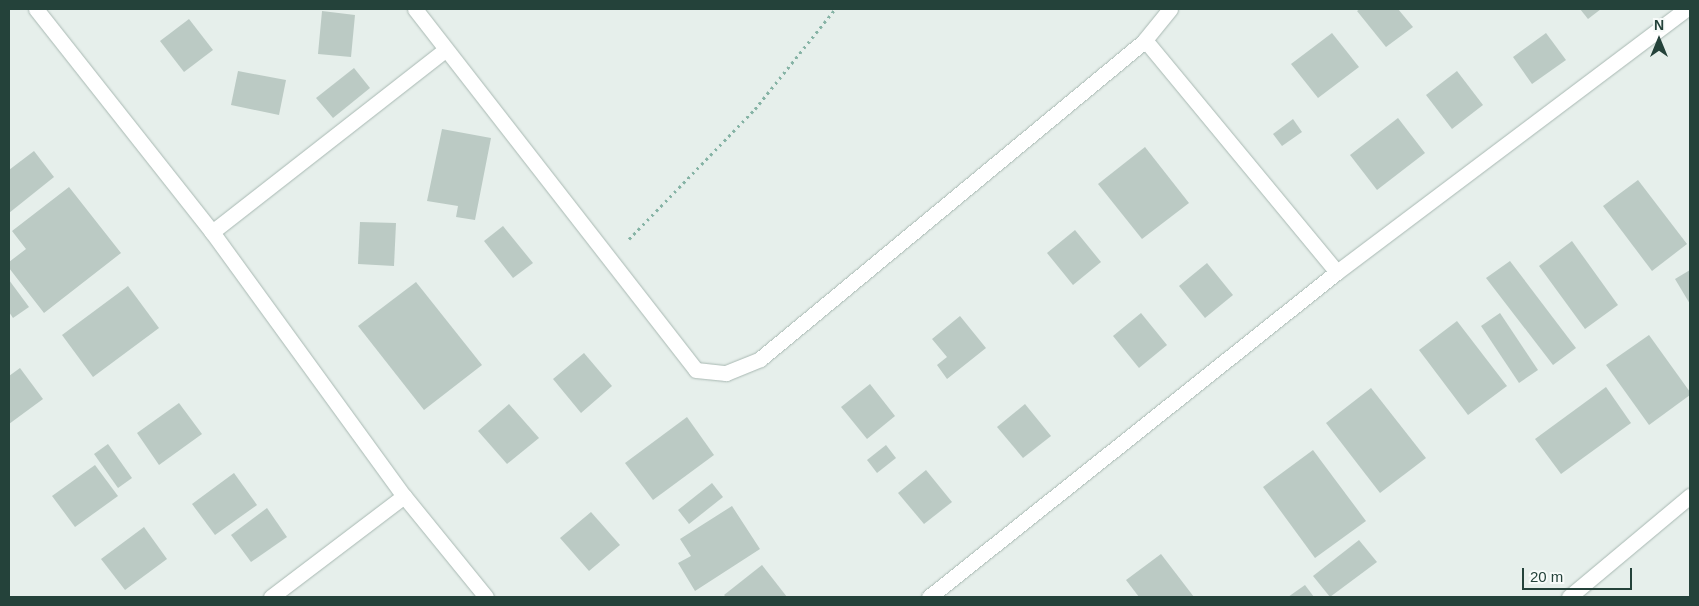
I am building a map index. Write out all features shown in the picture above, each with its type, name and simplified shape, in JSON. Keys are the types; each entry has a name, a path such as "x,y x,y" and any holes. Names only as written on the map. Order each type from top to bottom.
{"street":[{"path":"36,9 212,232 404,496 486,597"},
{"path":"415,9 445,50 696,370 726,373 760,359 1145,40 1170,9"},
{"path":"929,597 1337,272 1686,9"},
{"path":"1145,40 1337,272"},
{"path":"212,232 445,50"},
{"path":"271,597 404,496"},
{"path":"1569,597 1690,496"}],"path":[{"path":"607,256 635,234 755,109 835,9"}],"building":[{"path":"1360,9 1398,9 1413,27 1386,47 1357,11"},
{"path":"1580,9 1601,9 1588,19"},
{"path":"322,11 355,15 351,57 318,54"},
{"path":"189,19 213,50 184,72 160,41"},
{"path":"1332,33 1359,67 1318,98 1291,64"},
{"path":"1546,33 1566,60 1532,84 1513,57"},
{"path":"354,68 370,88 333,118 316,98"},
{"path":"238,71 286,80 279,115 231,105"},
{"path":"1457,71 1483,105 1452,129 1426,95"},
{"path":"1398,118 1425,153 1377,190 1350,155"},
{"path":"1293,119 1302,132 1282,146 1273,134"},
{"path":"442,129 491,138 475,220 456,217 458,206 427,201"},
{"path":"1145,147 1189,203 1142,239 1098,184"},
{"path":"34,151 54,177 9,213 9,170"},
{"path":"1638,180 1687,244 1652,271 1603,206"},
{"path":"69,187 121,253 44,313 9,268 9,262 26,249 12,231"},
{"path":"360,222 396,223 394,266 358,264"},
{"path":"503,226 533,263 513,278 484,241"},
{"path":"1075,230 1101,262 1073,285 1047,253"},
{"path":"1572,241 1618,305 1585,329 1539,266"},
{"path":"1510,261 1576,348 1553,365 1486,278"},
{"path":"1207,263 1233,295 1205,318 1179,286"},
{"path":"1690,270 1690,304 1675,279"},
{"path":"9,280 29,307 13,318 9,312"},
{"path":"416,282 482,365 424,410 358,326"},
{"path":"128,286 159,328 93,377 62,335"},
{"path":"1141,313 1167,345 1139,368 1113,336"},
{"path":"1500,313 1538,370 1519,383 1481,326"},
{"path":"960,316 986,348 947,379 937,365 947,357 932,339"},
{"path":"1457,321 1507,386 1468,415 1419,350"},
{"path":"1649,335 1690,392 1690,395 1649,425 1606,365"},
{"path":"584,353 612,386 581,413 553,379"},
{"path":"20,368 43,399 9,424 9,376"},
{"path":"870,384 895,416 867,439 841,407"},
{"path":"1606,387 1631,423 1561,474 1535,439"},
{"path":"1371,388 1426,458 1380,493 1326,423"},
{"path":"179,403 202,434 159,465 137,433"},
{"path":"509,404 539,438 507,464 478,431"},
{"path":"1025,404 1051,436 1023,458 997,427"},
{"path":"687,417 714,455 653,500 625,463"},
{"path":"108,444 132,478 118,488 94,454"},
{"path":"886,445 896,458 877,473 867,460"},
{"path":"1313,450 1366,521 1315,558 1263,487"},
{"path":"95,465 118,496 75,527 52,496"},
{"path":"926,470 952,502 924,524 898,493"},
{"path":"234,473 257,505 215,535 192,504"},
{"path":"712,483 723,497 689,524 678,510"},
{"path":"732,506 760,549 695,591 678,563 691,556 680,539"},
{"path":"267,508 287,537 251,562 231,535"},
{"path":"591,512 620,545 589,571 560,538"},
{"path":"144,527 167,559 125,590 101,559"},
{"path":"1359,540 1377,562 1330,597 1313,576"},
{"path":"1161,554 1194,597 1139,597 1126,580"},
{"path":"762,565 787,597 726,597 724,595"},
{"path":"1305,585 1314,597 1288,597"}]}
